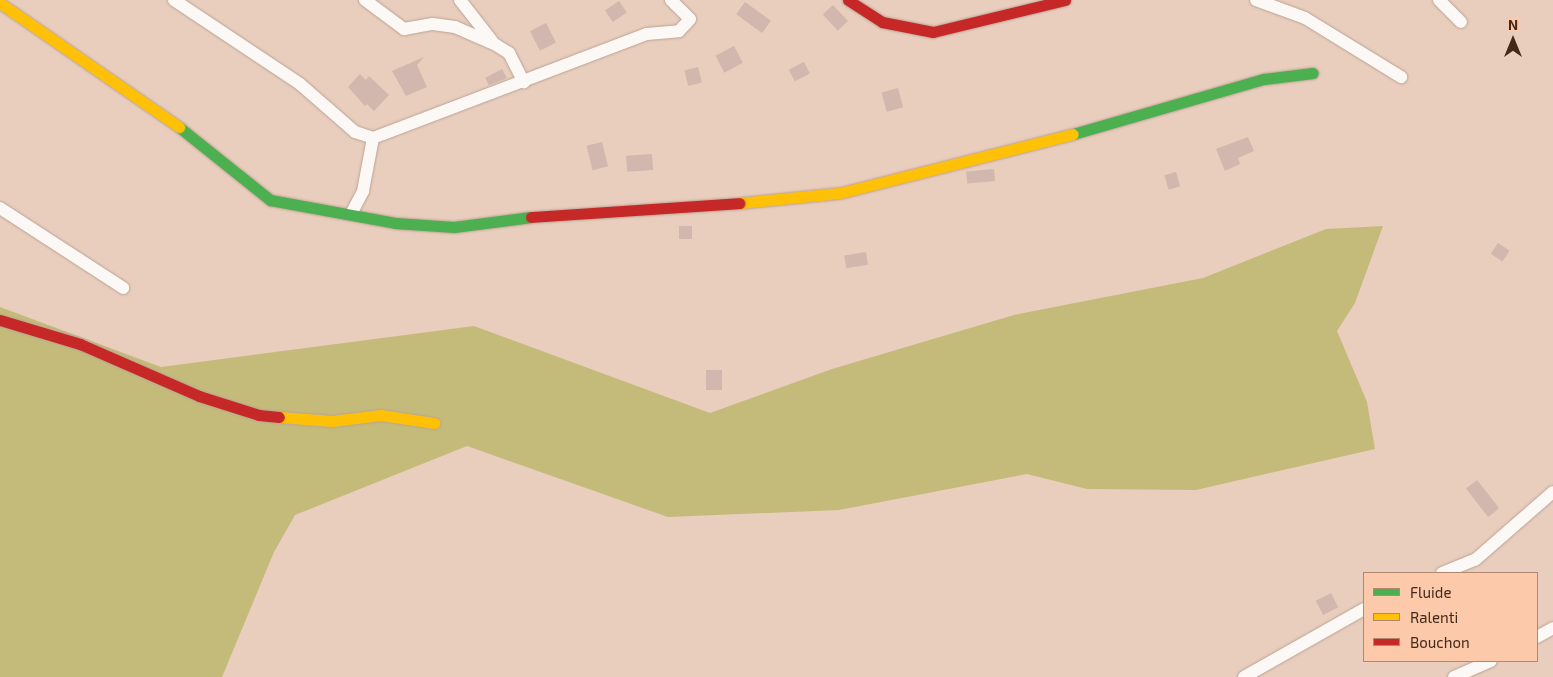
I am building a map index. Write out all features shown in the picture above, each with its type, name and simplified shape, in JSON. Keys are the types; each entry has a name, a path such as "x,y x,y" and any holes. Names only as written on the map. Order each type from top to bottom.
{"street":[{"path":"174,0 300,84 355,132 373,138 646,34 679,30 690,19 672,0"},
{"path":"364,0 404,29 433,24 454,27 496,45 509,53 524,82"},
{"path":"460,0 496,45"},
{"path":"848,0 882,22 933,32 1065,0"},
{"path":"1256,0 1305,18 1401,77"},
{"path":"1440,0 1461,22"},
{"path":"0,3 162,113 270,200 395,223 454,227 566,212 709,206 840,193 1119,122 1264,78 1313,72"},
{"path":"351,214 364,191 373,138"},
{"path":"0,208 123,288"},
{"path":"0,320 80,344 199,396 259,415 332,421 381,415 434,423"},
{"path":"1445,572 1475,560 1553,492"},
{"path":"1244,677 1363,610"},
{"path":"1538,636 1553,628"},
{"path":"1454,677 1490,662"}],"shaded area":[{"path":"1383,226 1355,303 1337,331 1367,402 1375,449 1196,490 1087,489 1027,474 839,510 668,517 467,446 295,515 274,552 222,677 0,677 0,307 161,367 474,326 710,413 832,369 1014,315 1203,278 1326,229"}],"building":[{"path":"619,1 627,13 613,22 605,11"},
{"path":"745,2 771,21 762,33 736,14"},
{"path":"833,5 848,21 838,31 823,15"},
{"path":"546,23 556,43 540,51 530,31"},
{"path":"734,46 743,63 724,73 715,56"},
{"path":"424,57 417,65 427,87 406,96 392,71"},
{"path":"804,62 810,74 795,81 789,70"},
{"path":"698,67 702,83 688,86 684,70"},
{"path":"502,69 507,78 489,85 485,78"},
{"path":"360,74 366,80 369,76 389,95 374,111 367,104 365,106 348,87"},
{"path":"898,88 903,107 887,112 882,92"},
{"path":"1248,137 1254,151 1238,158 1240,164 1225,171 1216,149"},
{"path":"602,142 608,166 593,170 586,146"},
{"path":"652,154 653,170 627,172 626,156"},
{"path":"994,169 995,181 967,183 966,171"},
{"path":"1176,172 1180,186 1169,190 1164,175"},
{"path":"679,226 692,226 692,239 679,239"},
{"path":"1498,243 1510,251 1502,262 1491,254"},
{"path":"866,252 868,265 846,268 844,255"},
{"path":"706,370 722,370 722,390 706,390"},
{"path":"1477,480 1499,508 1488,517 1466,489"},
{"path":"1331,593 1338,607 1323,615 1316,601"}],"traffic: fast":[{"path":"1073,134 1264,79 1313,73"},
{"path":"179,127 270,200 395,223 454,227 531,217"}],"traffic: slow":[{"path":"0,3 179,127"},
{"path":"740,203 840,193 1073,134"},
{"path":"279,417 332,421 381,415 434,423"}],"traffic: jam":[{"path":"848,0 882,22 933,32 1065,0"},
{"path":"531,217 740,203"},
{"path":"0,320 80,344 199,396 259,415 279,417"}]}
